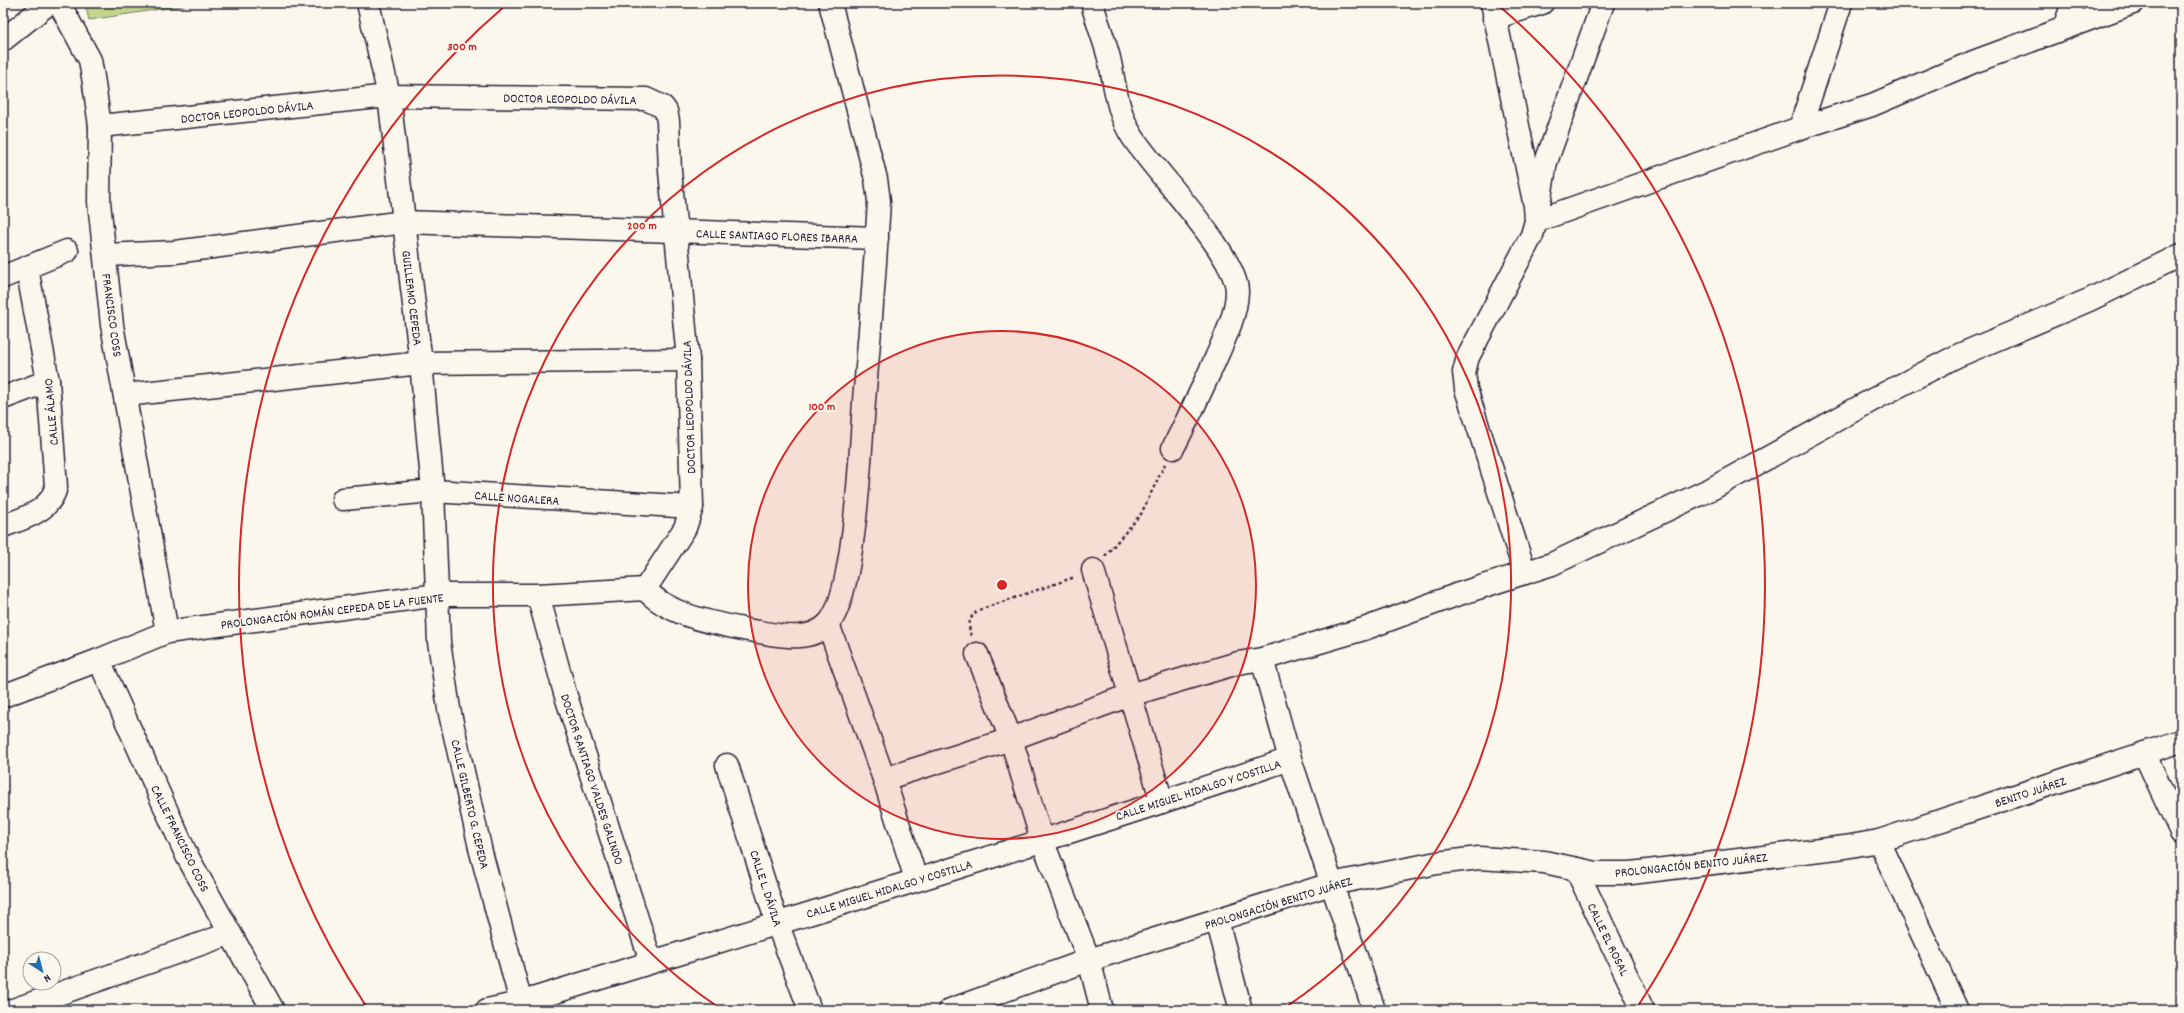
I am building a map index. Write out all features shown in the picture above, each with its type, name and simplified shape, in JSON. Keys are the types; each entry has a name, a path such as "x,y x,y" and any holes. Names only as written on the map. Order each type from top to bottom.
{"street":[{"path":"3,40 49,3"},
{"name":"FRANCISCO COSS","path":"59,3 90,60 100,126 99,202 112,325 167,632"},
{"name":"GUILLERMO CEPEDA","path":"368,3 389,96 421,363 433,491 438,595"},
{"path":"645,589 654,599 667,606 732,627 777,635 801,636 818,632 828,624 834,615 842,595 856,508 879,201 876,178 830,3"},
{"path":"1092,3 1108,55 1120,112 1126,127 1218,246 1233,278 1237,291 1229,329 1197,401 1173,448"},
{"path":"1536,221 1535,206 1493,10 1542,3"},
{"path":"1525,573 1466,389 1464,372 1468,357 1532,235 1536,221 1546,162 1603,3"},
{"path":"1800,128 1841,3"},
{"path":"2064,28 2073,3"},
{"path":"1536,221 1800,128 1872,105 1973,62 2133,3"},
{"name":"DOCTOR LEOPOLDO DÁVILA","path":"100,126 389,96 646,99 658,104 666,111 668,121 670,171 688,360 692,507 685,528 645,589"},
{"name":"CALLE SANTIAGO FLORES IBARRA","path":"105,255 175,252 404,222 877,238"},
{"path":"3,277 67,251"},
{"path":"884,780 1011,739 1130,695 1238,663 1262,659 1364,629 1456,595 1552,564 1596,545 1713,488 1874,398 1957,356 2090,300 2181,255"},
{"name":"CALLE ÁLAMO","path":"3,526 32,515 45,506 54,496 56,488 48,381 27,268"},
{"path":"125,395 421,363 688,360"},
{"path":"3,398 48,381"},
{"name":"CALLE NOGALERA","path":"343,499 433,491 692,507"},
{"path":"1093,570 1162,802"},
{"name":"PROLONGACIÓN ROMÁN CEPEDA DE LA FUENTE","path":"3,696 99,660 167,632 438,595 538,595 645,589"},
{"name":"CALLE GILBERTO G. CEPEDA","path":"438,595 439,642 449,709 481,852 522,1007"},
{"name":"DOCTOR SANTIAGO VALDES GALINDO","path":"538,595 565,694 651,962"},
{"path":"828,624 884,780 916,879"},
{"path":"977,654 1011,739 1042,840 1089,960 1102,1010"},
{"path":"1262,659 1290,759 1374,1010"},
{"name":"CALLE FRANCISCO COSS","path":"99,660 187,856 229,934 273,1010"},
{"name":"BENITO JUÁREZ","path":"1879,841 2181,741"},
{"path":"2144,753 2181,832"},
{"name":"CALLE MIGUEL HIDALGO Y COSTILLA","path":"487,1010 522,1007 651,962 1162,802 1290,759"},
{"name":"CALLE L. DÁVILA","path":"727,765 777,923 810,1010"},
{"path":"1879,841 1957,1010"},
{"name":"PROLONGACIÓN BENITO JUÁREZ","path":"953,1010 1089,960 1331,884 1437,863 1479,858 1544,862 1596,873 1631,873 1845,847 1879,841"},
{"name":"CALLE EL ROSAL","path":"1576,869 1643,1010"},
{"path":"1217,920 1241,1010"},
{"path":"13,1010 229,934"}],"path":[{"path":"977,654 968,625 972,615 979,610 1093,570 1141,514 1173,448"}],"green space":[{"path":"85,3 200,3 89,20"}]}
